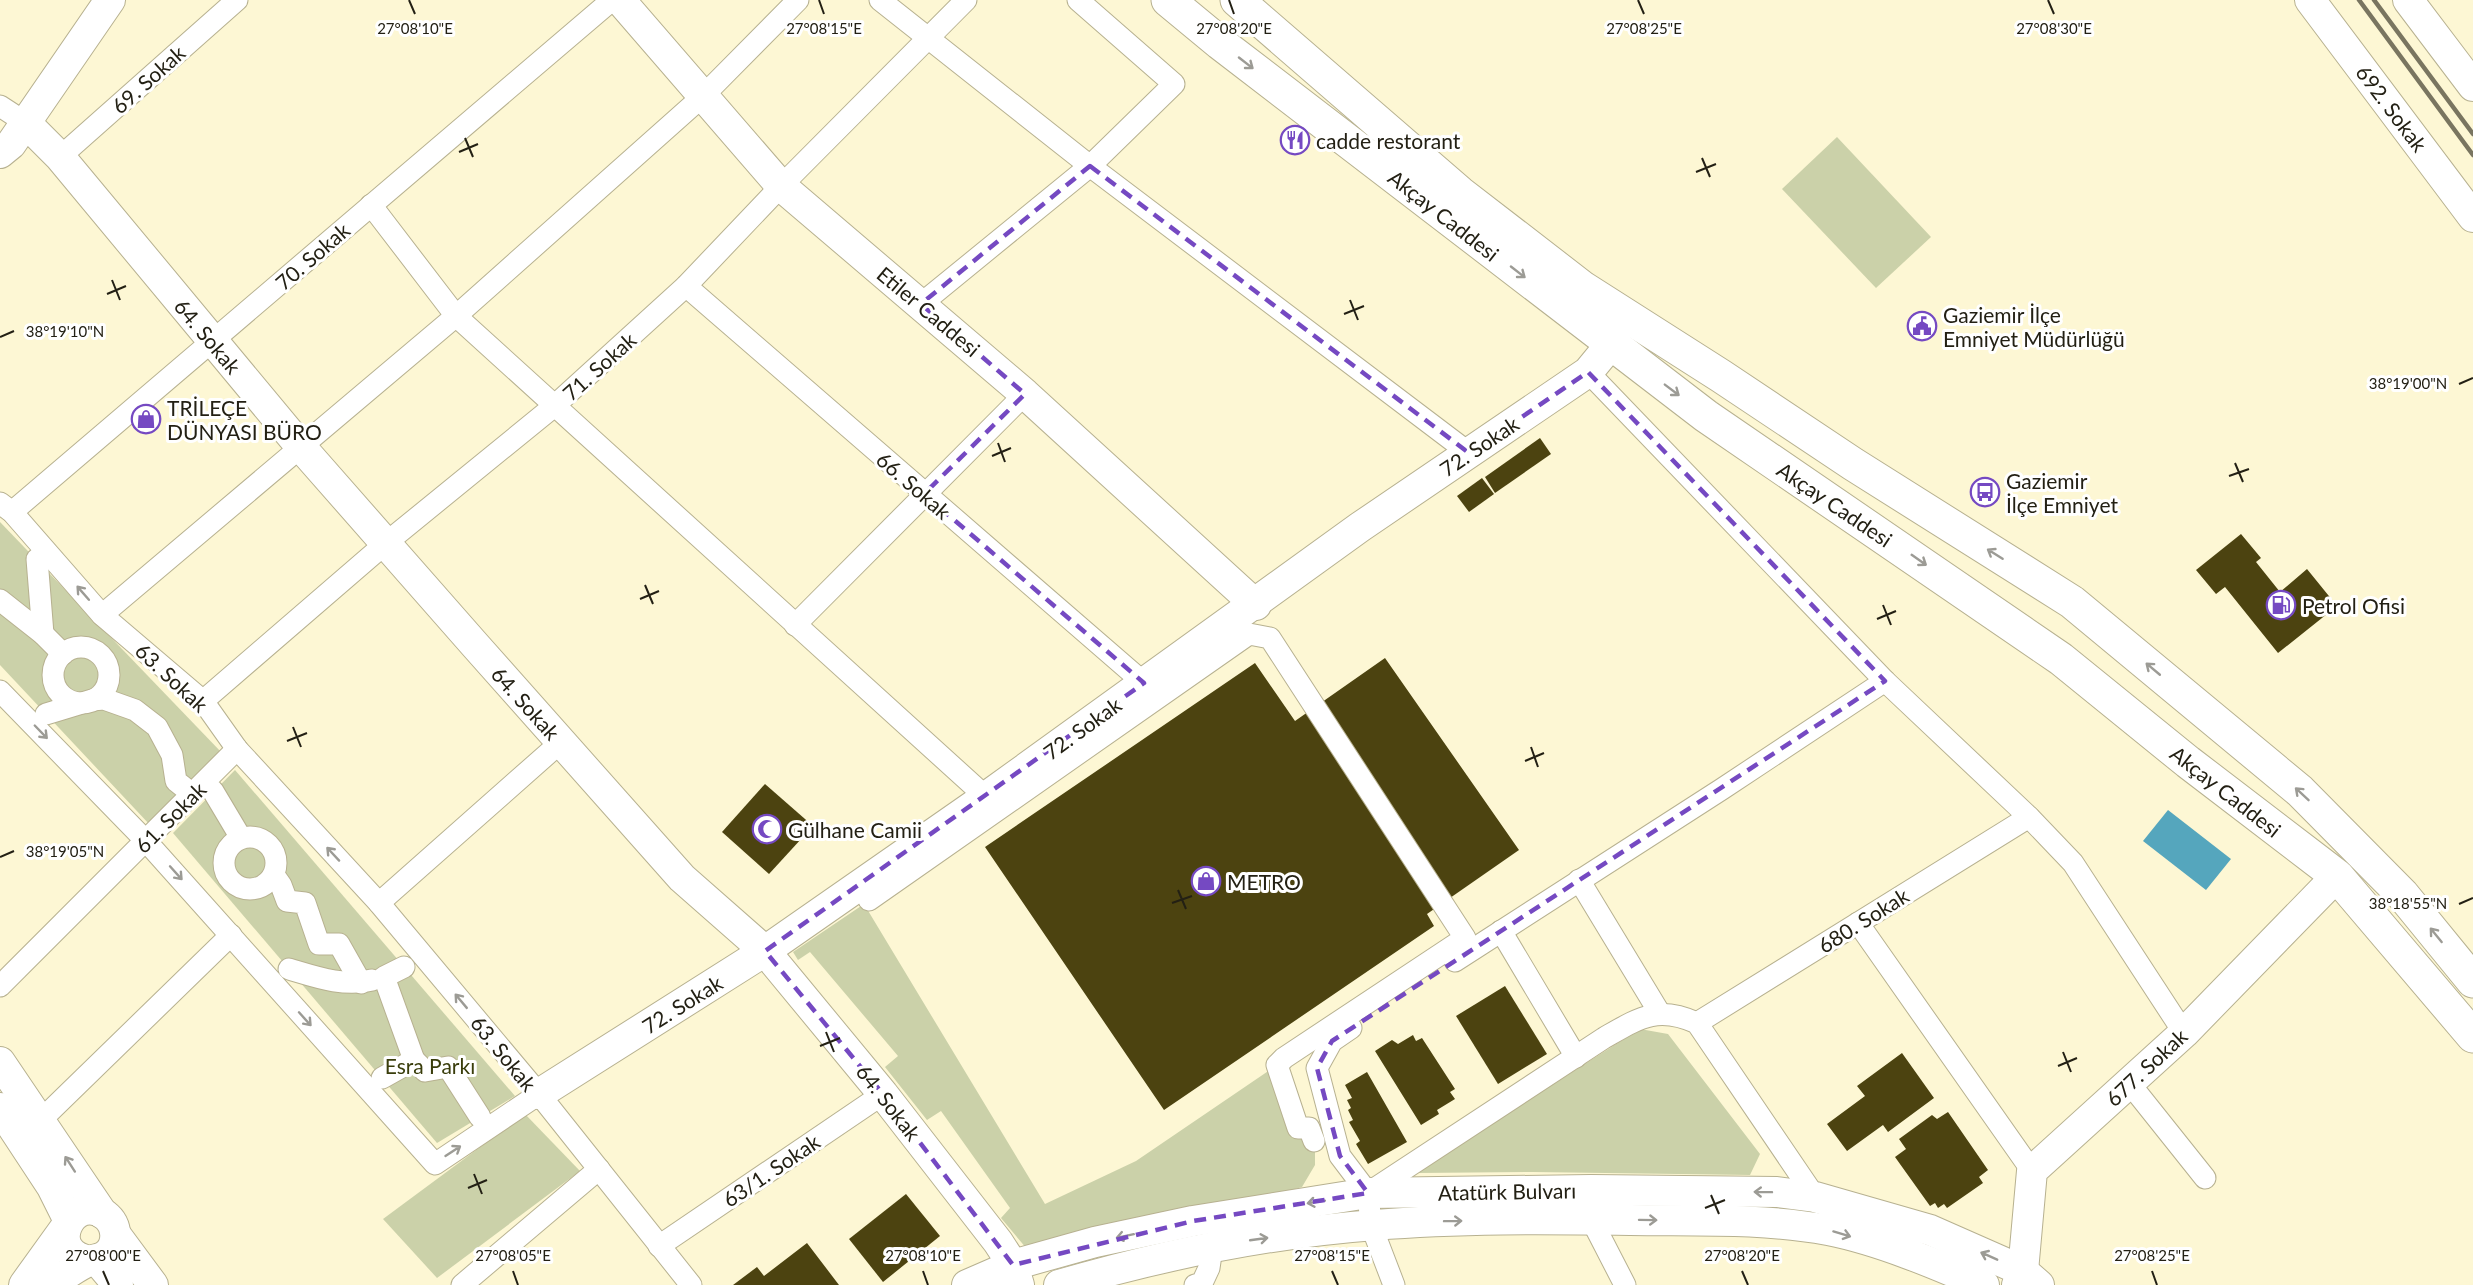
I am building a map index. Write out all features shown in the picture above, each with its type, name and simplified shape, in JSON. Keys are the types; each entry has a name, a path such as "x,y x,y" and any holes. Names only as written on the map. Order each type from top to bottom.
{"highway":[{"name":"Akçay Caddesi","path":"1168,0 1220,43 1611,344 1763,456 1824,495 2061,659 2188,762 2337,876 2463,1024 2473,1042"},
{"name":"Akçay Caddesi","path":"1237,0 1460,193 1583,288 1722,376 1853,465 2072,602 2300,791 2402,894 2473,981"}],"street":[{"path":"0,153 11,144 110,0"},
{"name":"69. Sokak","path":"60,157 237,0"},
{"name":"70. Sokak","path":"6,507 212,341 612,0"},
{"name":"Etiler Caddesi","path":"620,0 780,186 1025,394 1256,604"},
{"path":"102,615 456,316 703,96 798,0"},
{"path":"880,0 1090,166 1469,453"},
{"name":"71. Sokak","path":"203,701 386,543 554,407 686,286 780,186 966,0"},
{"path":"921,304 1090,166 1174,84 1078,0"},
{"name":"692. Sokak","path":"2310,0 2473,217"},
{"path":"2408,0 2473,86"},
{"path":"0,106 26,123"},
{"name":"64. Sokak","path":"26,123 60,157 301,447 682,878 765,951 883,1094 1016,1275"},
{"path":"371,205 456,316 986,798"},
{"name":"66. Sokak","path":"686,286 1144,683"},
{"name":"72. Sokak","path":"540,1094 765,951 986,798 1360,527 1588,372 1611,344"},
{"path":"1588,372 1885,681 2029,817 2073,863 2184,1033"},
{"path":"795,625 1025,394"},
{"name":"63. Sokak","path":"0,690 146,840 435,1164 540,1094 379,903 237,749 203,701 102,615 6,507"},
{"path":"37,559 43,634"},
{"path":"0,600 43,634 63,654"},
{"path":"869,900 1249,634 1270,638 1466,938 1284,1058 1277,1065 1298,1128 1310,1128 1314,1141"},
{"path":"46,714 92,700 100,696 109,680 106,662 101,654 84,646 74,647 63,654 54,666 53,676 60,693 75,702 92,700 104,699 135,710 157,727 172,755 176,781 186,789"},
{"path":"1394,1285 1371,1225 1368,1193 1340,1156 1317,1068 1332,1041 1885,681"},
{"path":"379,903 561,742"},
{"name":"61. Sokak","path":"0,986 237,749"},
{"path":"213,791 241,838"},
{"name":"680. Sokak","path":"1697,1023 2029,817"},
{"path":"241,838 259,838 273,849 276,866 274,875 261,887 252,889 236,885 229,879 224,856 233,842 241,838"},
{"path":"274,875 287,901 305,903 319,944 339,944 361,982"},
{"name":"677. Sokak","path":"2032,1171 2184,1033 2337,876"},
{"path":"1579,880 1659,1012"},
{"path":"1858,923 2032,1171 2026,1280"},
{"path":"1501,931 1576,1057"},
{"path":"41,1120 231,935"},
{"path":"289,969 330,981 361,982 384,977 404,967"},
{"path":"384,977 414,1060 424,1071 448,1068 480,1117"},
{"path":"1368,1193 1638,1018 1659,1012 1679,1015 1697,1023 1815,1197"},
{"path":"382,1078 414,1060"},
{"path":"0,1062 153,1285"},
{"path":"2130,1084 2205,1178"},
{"path":"540,1094 691,1285"},
{"name":"63/1. Sokak","path":"659,1246 883,1094"},
{"path":"0,1108 52,1187 67,1224 66,1244 69,1251 75,1256 94,1260 118,1285"},
{"path":"462,1285 599,1169"},
{"name":"Atatürk Bulvarı","path":"967,1285 1016,1275 1095,1242 1193,1221 1368,1193 1591,1190 1777,1192 1815,1197 1930,1230 2026,1280"},
{"path":"24,1285 67,1224 81,1211 89,1209 109,1224 111,1250 50,1285"},
{"path":"1590,1219 1625,1285"},
{"name":"Atatürk Bulvarı","path":"1059,1285 1121,1268 1212,1248 1371,1225 1420,1221 1590,1219 1775,1222 1831,1231 1921,1258 1984,1285"},
{"path":"1195,1285 1202,1282 1209,1268 1212,1248"}],"highlighted area":[{"path":"1090,166 1469,453 1588,372 1885,681 1332,1041 1317,1068 1340,1156 1368,1193 1193,1221 1013,1265 883,1094 765,951 1144,683 924,494 1025,394 921,304"}],"green space":[{"path":"1837,137 1931,237 1876,288 1782,189"},
{"path":"0,522 222,753 150,825 0,665"},
{"name":"Esra Parkı","path":"235,770 515,1096 437,1143 173,833"},
{"path":"864,904 1045,1204 1136,1161 1277,1065 1315,1147 1315,1165 1302,1187 1027,1249 1001,1218 1010,1208 941,1111 927,1120 885,1067 898,1056 810,952 798,960 793,952"},
{"path":"1640,1029 1668,1034 1760,1154 1750,1175 1417,1173 1493,1122"},
{"path":"525,1114 580,1171 437,1278 383,1219"}],"water":[{"path":"2168,810 2231,859 2206,890 2143,841"}],"building":[{"path":"1540,438 1551,454 1495,493 1485,477"},
{"path":"1482,478 1494,494 1469,512 1457,496"},
{"path":"2241,534 2261,558 2256,562 2280,592 2307,569 2337,606 2278,653 2225,587 2216,594 2196,570"},
{"name":"METRO","path":"1385,658 1519,850 1427,914 1434,926 1164,1110 985,847 1255,663 1295,721"},
{"name":"Gülhane Camii","path":"765,784 813,826 769,874 722,832"},
{"path":"1505,986 1547,1054 1498,1084 1456,1016"},
{"path":"1413,1035 1416,1041 1422,1038 1455,1089 1450,1092 1455,1099 1437,1110 1439,1114 1421,1125 1375,1051 1392,1040 1398,1044"},
{"path":"1902,1053 1934,1098 1888,1132 1883,1125 1847,1151 1827,1124 1865,1096 1857,1086"},
{"path":"1367,1072 1407,1142 1368,1164 1356,1144 1360,1141 1349,1122 1353,1120 1348,1110 1351,1108 1347,1100 1352,1098 1345,1085"},
{"path":"1948,1112 1988,1170 1979,1177 1983,1183 1947,1208 1944,1204 1938,1208 1935,1203 1930,1206 1895,1157 1906,1149 1899,1139 1932,1115 1937,1119"},
{"path":"906,1194 940,1236 883,1282 849,1239"},
{"path":"807,1243 839,1285 733,1285 757,1267 764,1276"}],"railway":[{"path":"2359,0 2473,155"},
{"path":"2374,0 2473,134"}],"place":[{"name":"cadde restorant","path":"1295,140"},
{"name":"Gaziemir İlçe Emniyet Müdürlüğü","path":"1922,326"},
{"name":"TRİLEÇE DÜNYASI BÜRO","path":"146,419"},
{"name":"Gaziemir İlçe Emniyet","path":"1985,492"},
{"name":"Petrol Ofisi","path":"2281,605"},
{"name":"Gülhane Camii","path":"767,829"},
{"name":"METRO","path":"1206,881"}]}
